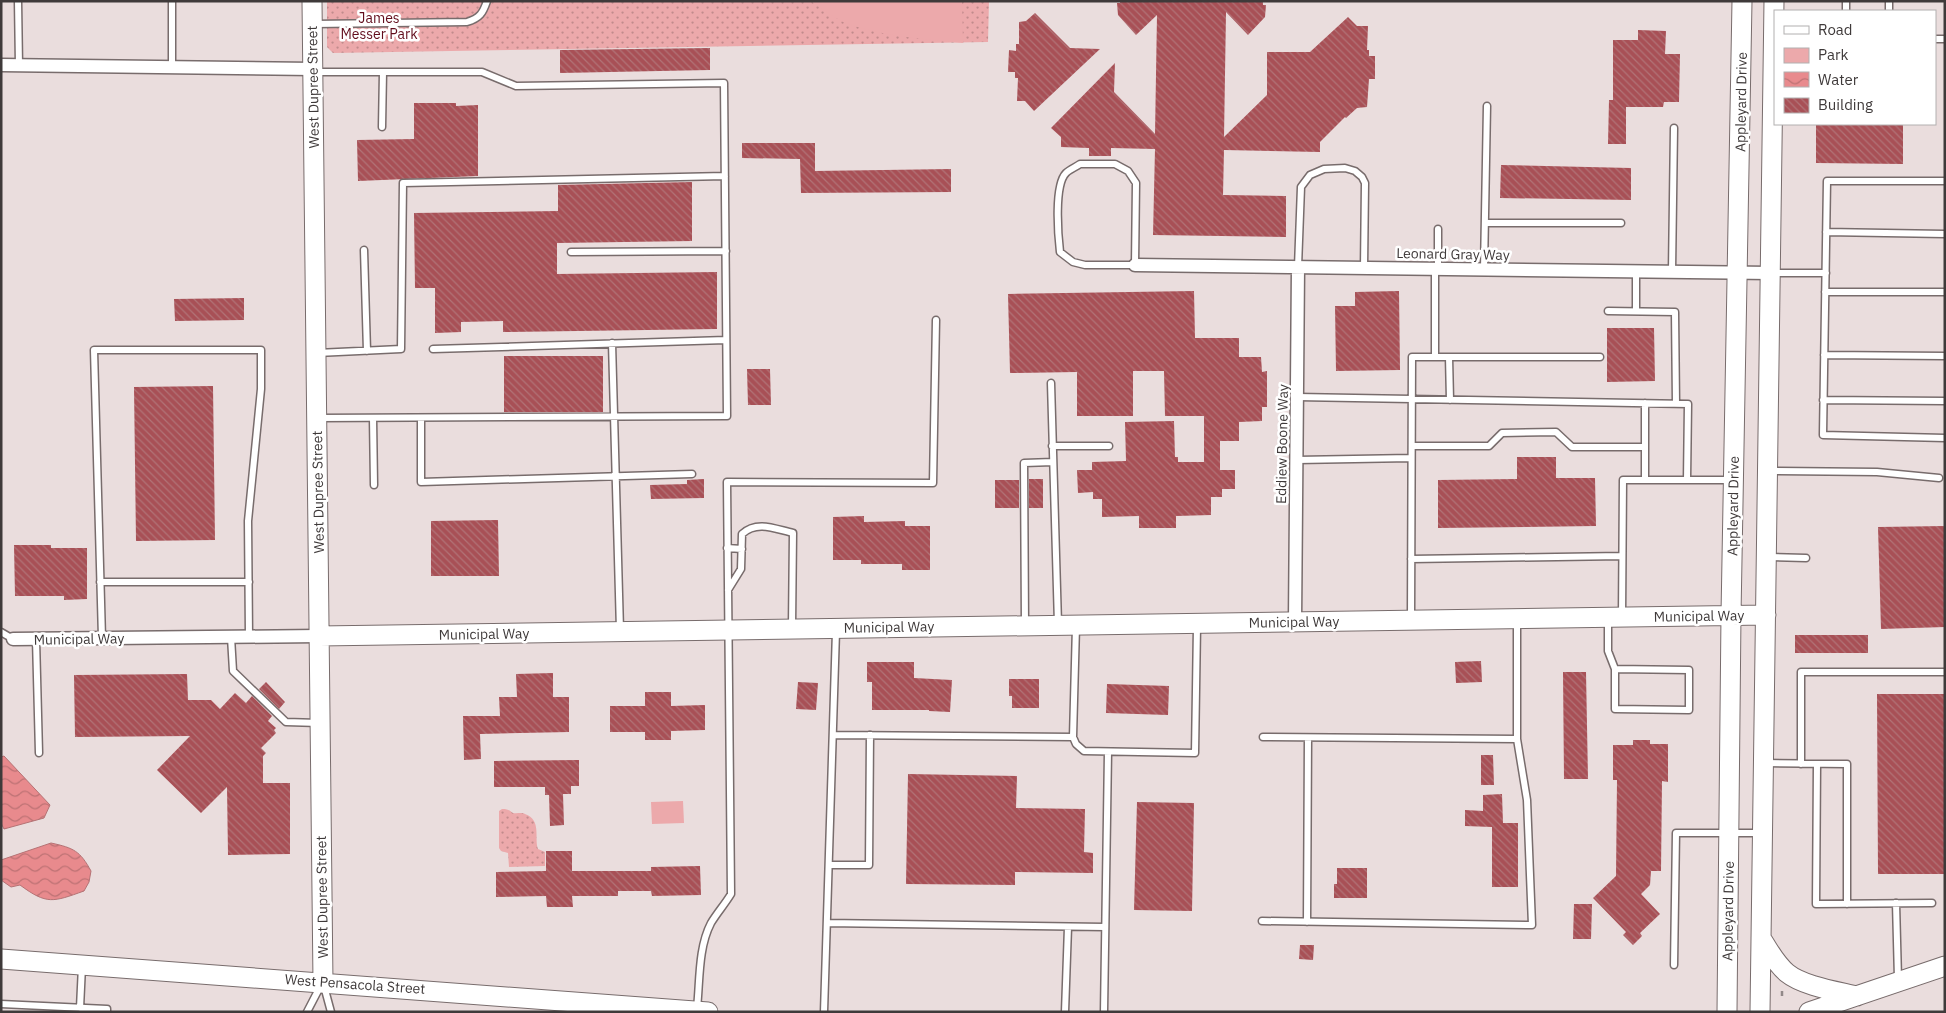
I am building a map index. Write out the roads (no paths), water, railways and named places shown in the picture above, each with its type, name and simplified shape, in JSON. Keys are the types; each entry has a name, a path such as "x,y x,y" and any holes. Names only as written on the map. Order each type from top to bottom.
{"street":[{"name":"West Dupree Street","path":"312,1 323,982"},
{"name":"Appleyard Drive","path":"1727,1012 1731,615 1742,1"},
{"path":"1760,1012 1774,1"},
{"path":"1,65 313,70"},
{"name":"Leonard Gray Way","path":"1136,265 1770,272"},
{"name":"Eddiew Boone Way","path":"1295,622 1298,267"},
{"name":"Municipal Way","path":"12,640 1766,615"},
{"path":"1761,938 1776,962 1788,974 1811,984 1857,996"},
{"name":"West Pensacola Street","path":"1,959 702,1011"},
{"path":"1809,1012 1945,966"}],"lane":[{"path":"18,1 19,66"},
{"path":"172,1 172,67"},
{"path":"312,24 467,22 483,14 487,1"},
{"path":"313,70 482,72 516,86 724,83 726,251 727,416 317,418"},
{"path":"382,127 383,72"},
{"path":"1484,269 1487,106"},
{"path":"1672,271 1674,128"},
{"path":"1080,164 1115,164 1128,171 1136,184 1136,265 1085,265 1073,262 1060,252 1058,238 1059,192 1066,173 1080,164"},
{"path":"1298,267 1301,187 1310,175 1324,169 1345,168 1355,171 1362,177 1365,183 1364,268"},
{"path":"316,353 401,349 403,183 725,176"},
{"path":"1945,181 1827,181 1823,434 1945,438"},
{"path":"1484,223 1621,223"},
{"path":"1435,357 1438,229"},
{"path":"1826,232 1945,234"},
{"path":"364,250 367,351"},
{"path":"571,252 726,251"},
{"path":"1636,271 1636,311"},
{"path":"1770,272 1826,273"},
{"path":"1825,292 1945,292"},
{"path":"1608,311 1675,312 1676,404"},
{"path":"702,1011 703,949 706,935 712,922 731,894 727,482 933,483 936,320"},
{"path":"433,349 726,340"},
{"path":"612,344 620,632"},
{"path":"102,638 94,350 261,350 261,389 248,521 249,637"},
{"path":"1824,355 1945,356"},
{"path":"1410,620 1412,357 1600,357"},
{"path":"1449,357 1450,400"},
{"path":"1051,383 1053,462 1067,625 1073,738 1076,744 1084,751 1195,752 1197,623"},
{"path":"1297,397 1688,404 1687,480"},
{"path":"1824,400 1945,401"},
{"path":"1645,403 1645,480"},
{"path":"373,418 374,485"},
{"path":"421,418 421,482 692,474"},
{"path":"1412,446 1489,446 1502,433 1556,432 1572,447 1645,447"},
{"path":"1052,446 1109,446"},
{"path":"1297,460 1411,458"},
{"path":"1024,626 1024,463 1053,462"},
{"path":"1768,471 1877,472 1939,478"},
{"path":"1614,669 1689,670 1689,710 1615,709 1614,669 1608,651 1615,617 1622,556 1623,480 1734,480"},
{"path":"727,591 741,569 742,534 752,526 765,526 793,533 792,629"},
{"path":"727,548 742,549"},
{"path":"1411,559 1622,556"},
{"path":"1767,557 1806,558"},
{"path":"100,582 249,582"},
{"path":"1262,921 1532,925 1527,800 1517,739 1517,619"},
{"path":"824,1012 836,628"},
{"path":"1,632 12,640"},
{"path":"231,637 233,671 286,722 320,723"},
{"path":"36,639 39,753"},
{"path":"1801,764 1801,672 1945,672"},
{"path":"833,735 1073,738"},
{"path":"829,865 869,865 870,736"},
{"path":"1263,737 1517,739"},
{"path":"1307,922 1308,738"},
{"path":"1104,1012 1108,752"},
{"path":"1764,763 1847,764 1847,904"},
{"path":"1817,764 1816,904 1932,904"},
{"path":"1674,965 1676,833 1763,833"},
{"path":"1896,903 1899,983"},
{"path":"827,923 1106,927"},
{"path":"1065,1012 1068,927"},
{"path":"80,1008 82,965"},
{"path":"307,1012 323,982"},
{"path":"323,982 331,1012"},
{"path":"1,1004 107,1009 107,1012"}],"water":[{"path":"4,756 50,805 44,818 4,829 1,823 1,757"},
{"path":"51,843 76,851 87,864 91,871 89,882 84,891 65,898 50,900 37,896 20,885 11,887 1,880 1,860"}],"park label":[{"name":"James Messer Park","path":"379,26"}]}
